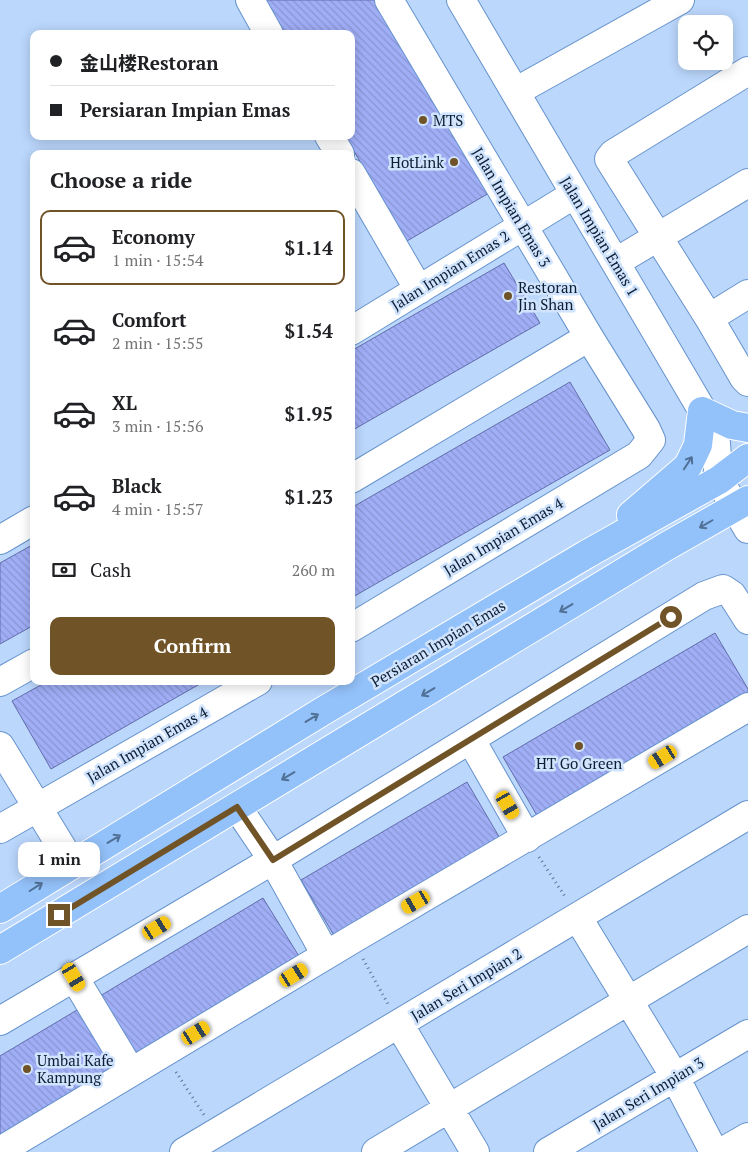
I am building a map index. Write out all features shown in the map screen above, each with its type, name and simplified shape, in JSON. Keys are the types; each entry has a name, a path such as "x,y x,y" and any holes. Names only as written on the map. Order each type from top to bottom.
{"main road":[{"path":"587,554 688,466 708,422 748,428"},
{"name":"Persiaran Impian Emas","path":"0,909 315,716 587,554 719,480 748,457"},
{"path":"0,950 659,551 744,512"}],"street":[{"path":"250,0 267,30"},
{"name":"Jalan Impian Emas 3","path":"389,0 651,440"},
{"name":"Jalan Impian Emas 1","path":"461,0 708,422 719,480"},
{"path":"515,92 680,0"},
{"path":"748,71 613,154 609,159 748,382"},
{"path":"355,180 420,290"},
{"path":"616,262 748,183"},
{"name":"Jalan Impian Emas 2","path":"355,329 575,194"},
{"path":"709,318 748,294"},
{"path":"355,476 589,337"},
{"path":"708,422 748,457"},
{"name":"Jalan Impian Emas 4","path":"355,626 639,455 651,440"},
{"path":"719,480 744,512"},
{"path":"0,540 30,522"},
{"path":"0,1021 273,860 704,596 723,589 732,595 748,620"},
{"path":"0,682 30,665"},
{"name":"Jalan Impian Emas 4","path":"0,829 251,685"},
{"path":"0,1150 353,939 748,707"},
{"path":"471,740 527,838"},
{"path":"0,746 36,808 72,864"},
{"path":"237,807 273,860 326,956"},
{"name":"Jalan Seri Impian 2","path":"184,1152 221,1142 399,1024 748,815"},
{"path":"578,918 675,1077 714,1152"},
{"path":"376,1152 748,929"},
{"path":"74,977 130,1072"},
{"path":"399,1024 475,1152"},
{"name":"Jalan Seri Impian 3","path":"548,1152 748,1034"},
{"path":"722,1152 748,1137"}],"path":[{"path":"527,838 578,918"},
{"path":"353,939 399,1024"},
{"path":"163,1053 221,1142"}],"building":[{"path":"264,0 374,0 489,193 407,241 347,140 355,140 355,30 282,30"},
{"path":"504,263 540,323 355,429 355,349"},
{"path":"570,382 610,450 355,596 355,506"},
{"path":"30,546 30,627 0,644 0,563"},
{"path":"715,633 748,689 748,698 539,819 503,757"},
{"path":"41,685 198,685 51,769 12,701"},
{"path":"467,782 501,840 335,937 301,880"},
{"path":"263,898 302,961 139,1059 100,996"},
{"path":"82,1007 120,1070 0,1142 0,1056"}],"place":[{"name":"MTS","path":"423,120"},
{"name":"HotLink","path":"454,162"},
{"name":"Restoran Jin Shan","path":"508,296"},
{"name":"HT Go Green","path":"579,746"},
{"name":"Umbai Kafe Kampung","path":"27,1069"}],"route":[{"path":"59,915 237,807 273,860 671,617"}]}
